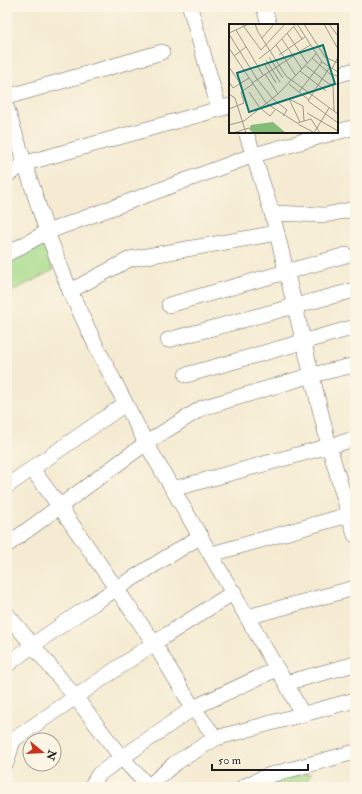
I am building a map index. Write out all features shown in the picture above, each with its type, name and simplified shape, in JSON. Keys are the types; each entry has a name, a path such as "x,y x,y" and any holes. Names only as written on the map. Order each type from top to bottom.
{"street":[{"path":"7,175 26,163 225,107 190,7"},
{"path":"264,7 269,24"},
{"path":"7,98 162,52"},
{"path":"338,75 355,70"},
{"path":"7,109 26,163 47,232 70,291 125,404 146,443 286,683 302,714"},
{"path":"338,132 355,127"},
{"path":"246,133 272,213 329,446 352,514 355,535"},
{"path":"7,254 47,232 254,155 333,133"},
{"path":"272,213 325,215 355,209"},
{"path":"70,291 130,259 277,233"},
{"path":"169,305 346,255"},
{"path":"168,340 355,290"},
{"path":"186,375 355,327"},
{"path":"7,545 146,443 202,408 312,375 355,365"},
{"path":"7,486 125,404"},
{"path":"173,489 355,439"},
{"path":"32,469 154,643 194,708 216,738"},
{"path":"212,554 352,514"},
{"path":"7,665 32,645 116,589 201,536"},
{"path":"247,617 355,588"},
{"path":"7,761 13,740 154,643 234,592"},
{"path":"7,614 76,698 121,757 148,787 174,764 216,738 355,700"},
{"path":"286,683 355,664"},
{"path":"91,787 99,774 121,757 194,708 277,669"},
{"path":"243,787 267,776 355,752"}],"green space":[{"path":"44,241 53,270 7,294 7,260"},
{"path":"311,773 304,787 255,787 272,781"}]}
